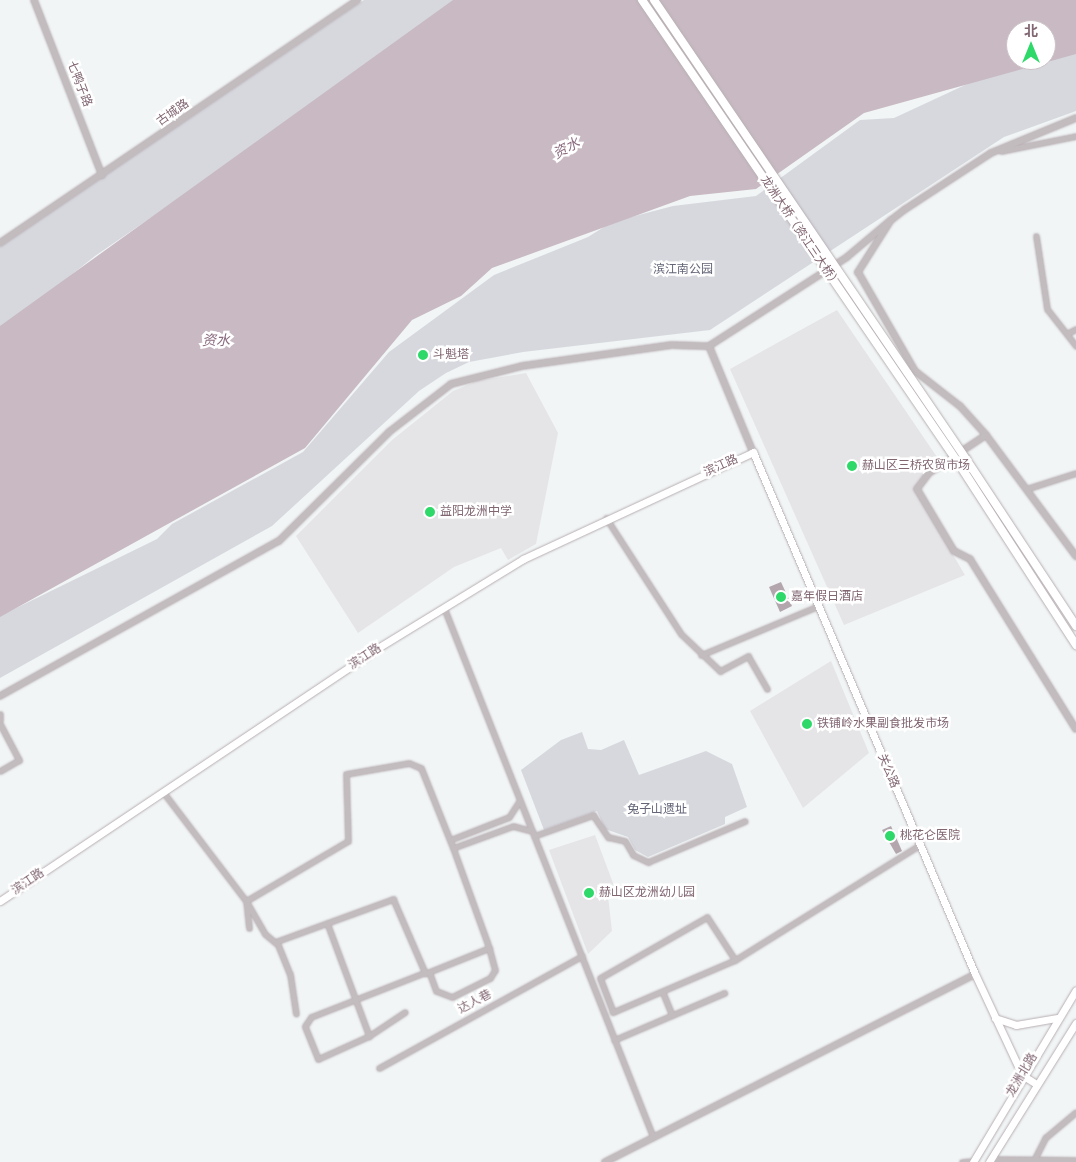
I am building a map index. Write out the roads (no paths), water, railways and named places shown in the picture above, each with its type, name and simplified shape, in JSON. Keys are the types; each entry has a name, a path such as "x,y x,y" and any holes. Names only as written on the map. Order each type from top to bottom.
{"main road":[{"name":"龙洲大桥（资江三大桥）","path":"642,0 959,464 1076,645"},
{"name":"龙洲大桥（资江三大桥）","path":"654,0 966,459 1076,626"},
{"name":"滨江路","path":"0,901 444,608 523,559 606,517 753,452"},
{"name":"关公路","path":"753,452 975,974 1022,1075"},
{"name":"龙洲北路","path":"974,1161 1022,1075 1076,990"},
{"path":"996,1018 1030,1025 1057,1018"},
{"name":"龙洲北路","path":"989,1161 1035,1083 1076,1023"},
{"path":"1022,1075 1035,1083"}],"street":[{"name":"七鸭子路","path":"34,0 102,175"},
{"name":"古城路","path":"0,243 357,0"},
{"path":"0,696 279,541 389,432 451,384 522,366 672,345 709,346 847,256 891,220 991,153 1076,118"},
{"path":"991,153 1076,136"},
{"path":"891,220 862,263 859,280 916,371 960,406 986,435 1076,556"},
{"path":"1036,236 1047,309 1068,333 1076,346"},
{"path":"1068,333 1076,329"},
{"path":"709,346 753,452"},
{"path":"986,435 929,474 917,489 954,551 970,559 1076,730"},
{"path":"1026,489 1076,473"},
{"path":"606,517 681,634 720,671 748,656 767,689"},
{"path":"701,655 818,606"},
{"path":"444,608 653,1138"},
{"path":"0,714 0,722 19,760 0,771"},
{"path":"246,901 348,841 346,774 409,763 421,768 453,848 495,970 490,978 452,997 436,991 393,899 275,942"},
{"path":"163,792 275,942 290,974 296,1014"},
{"path":"450,840 509,817 520,800"},
{"path":"453,848 513,826 533,834 594,815 608,837 625,841 633,855 648,862 745,821"},
{"path":"735,960 707,917 600,978 613,1012 663,993 735,960 920,845"},
{"path":"246,901 249,928"},
{"path":"327,923 369,1036"},
{"path":"405,1012 369,1036 318,1059 305,1026 311,1017 489,948"},
{"name":"达人巷","path":"379,1068 582,956"},
{"path":"606,1162 975,974"},
{"path":"663,993 672,1015"},
{"path":"614,1040 724,993"},
{"path":"1034,1160 1045,1138 1076,1112"},
{"path":"989,1161 1076,1160"},
{"path":"962,1162 974,1161"}],"water":[{"name":"资水","path":"453,0 1076,0 1076,54 1056,60 1056,20 1006,20 1006,70 1019,70 864,113 756,189 690,196 492,268 461,296 412,320 305,448 0,617 0,326"}],"place":[{"name":"斗魁塔","path":"423,355"},
{"name":"赫山区三桥农贸市场","path":"852,466"},
{"name":"益阳龙洲中学","path":"430,512"},
{"name":"嘉年假日酒店","path":"781,597"},
{"name":"铁铺岭水果副食批发市场","path":"807,724"},
{"name":"桃花仑医院","path":"890,836"},
{"name":"赫山区龙洲幼儿园","path":"589,893"}],"park label":[{"name":"滨江南公园","path":"683,270"},
{"name":"兔子山遗址","path":"657,810"}]}
